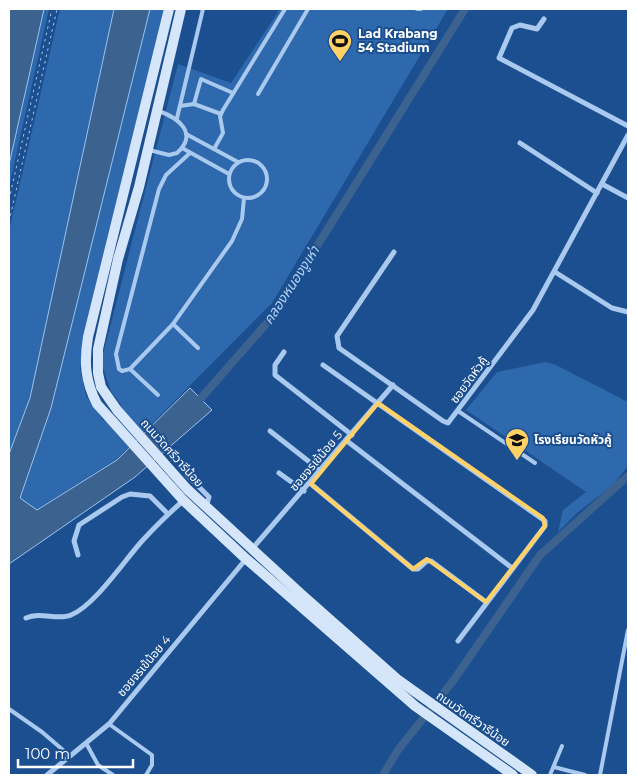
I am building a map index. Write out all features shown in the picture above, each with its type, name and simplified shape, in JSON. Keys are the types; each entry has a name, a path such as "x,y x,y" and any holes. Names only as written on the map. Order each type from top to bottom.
{"main road":[{"name":"ถนนวัดศรีวารีน้อย","path":"169,9 88,337 85,358 88,383 97,404 246,559 415,706 514,775"},
{"name":"ถนนวัดศรีวารีน้อย","path":"180,9 157,110 118,259 97,361 101,387 183,495 206,507 397,679 446,716 532,775"},
{"path":"246,559 252,549"}],"street":[{"path":"544,19 537,28 520,25 512,28 499,58 628,126"},
{"name":"ซอยวัดหัวคู้","path":"394,252 336,339 339,348 448,423 533,310 628,135"},
{"path":"520,143 597,193"},
{"path":"602,184 628,198"},
{"path":"555,272 612,308 628,312"},
{"path":"284,352 275,365 275,375 352,435"},
{"path":"323,365 543,518 545,526 458,641"},
{"name":"ซอยจรเข้น้อย 5","path":"252,549 311,484 394,385"},
{"path":"270,431 322,471"},
{"path":"347,440 512,568"},
{"path":"279,473 304,491"},
{"path":"187,476 209,497 206,507"},
{"path":"311,484 413,569 418,569 427,561 430,561 486,602"},
{"path":"78,555 74,541 79,525 122,497 130,494 150,496 168,514"},
{"path":"26,618 39,614 64,617 76,613 90,603 183,495"},
{"name":"ซอยจรเข้น้อย 4","path":"47,775 110,724 246,559"}],"lane":[{"path":"177,118 203,9"},
{"path":"214,149 223,133 221,114 285,9"},
{"path":"258,94 308,9"},
{"path":"194,104 201,79 233,94"},
{"path":"180,106 194,104 221,114"},
{"path":"157,110 177,118 186,134 238,162 254,160 262,165 266,172 266,188 253,198 244,198 232,189 229,174 238,162"},
{"path":"147,150 168,155 177,153 182,148 186,134"},
{"path":"182,148 229,174"},
{"path":"190,153 166,174 159,189 116,354 119,370 122,372 130,369 173,324 232,241 242,219 244,198"},
{"path":"173,324 198,348"},
{"path":"130,369 158,395"},
{"path":"458,411 535,463"},
{"path":"600,775 628,630"},
{"path":"9,709 42,732 70,756"},
{"path":"110,724 152,756 152,765 146,775"},
{"path":"86,743 95,760 113,775"},
{"path":"550,775 562,746"},
{"path":"554,767 585,775"}],"path":[{"path":"9,200 52,9"},
{"path":"9,222 57,9"}],"highlighted area":[{"path":"378,403 543,518 545,526 486,602 427,559 413,569 311,484"}],"shaded area":[{"path":"9,9 44,9 9,165"},
{"path":"44,9 49,9 9,187 9,165"},
{"path":"60,9 114,9 30,398 9,454 9,231"},
{"path":"114,9 150,9 51,408 20,498 37,510 117,460 190,388 212,410 135,477 9,564 9,454 30,398"},
{"path":"150,9 167,9 99,272 80,369 86,396 104,421 121,405 111,391 101,362 178,64 231,83 280,9 448,9 272,303 117,459 36,510 19,498 51,408"},
{"path":"545,362 556,365 628,402 628,466 613,485 578,512 558,532 563,510 586,492 466,410 497,372"}],"waterway":[{"name":"คลองหนองงูเห่า","path":"195,405 274,315 465,9"},
{"path":"383,775 398,750 453,681 540,555 628,476"}],"place":[{"name":"Lad Krabang 54 Stadium","path":"340,62"},
{"name":"โรงเรียนวัดหัวคู้","path":"517,461"}]}
